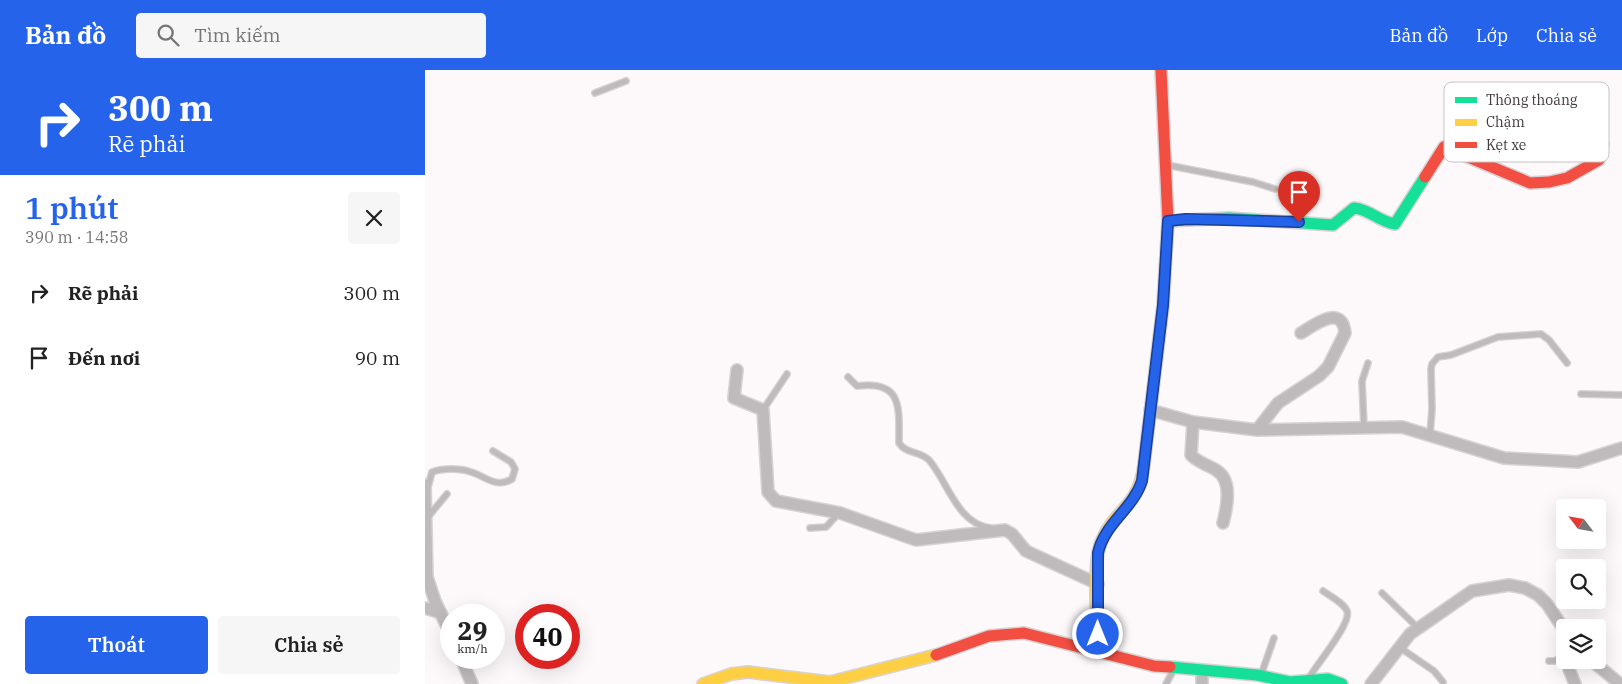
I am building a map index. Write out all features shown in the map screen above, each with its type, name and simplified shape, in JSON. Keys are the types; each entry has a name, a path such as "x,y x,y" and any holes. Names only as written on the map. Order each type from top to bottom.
{"street":[{"path":"1098,651 1098,553 1101,542 1132,503 1142,481 1163,305 1168,221 1161,70"},
{"path":"1168,221 1186,219 1333,225 1338,224 1349,210 1356,208 1395,224 1444,147"},
{"path":"1480,162 1530,183 1541,184 1581,174 1596,162"},
{"path":"1257,430 1278,403 1319,376 1329,367 1345,333 1340,321 1332,317 1324,318 1301,333"},
{"path":"737,370 733,398 763,410 770,495 776,500 840,513 916,540 1005,530 1012,534 1026,551 1098,584"},
{"path":"1150,410 1193,422 1257,430 1402,427 1475,451 1504,458 1578,462 1622,448"},
{"path":"1193,422 1191,455 1218,471 1223,478 1229,500 1223,523"},
{"path":"426,488 427,577 440,610"},
{"path":"1371,684 1399,647 1418,628 1472,591 1509,585 1525,588 1538,595 1557,619"},
{"path":"425,608 440,613"},
{"path":"709,682 748,672 830,683 884,667 929,657 989,636 1006,633 1024,633 1058,640 1153,666 1261,675 1275,681 1290,682 1328,679 1342,684"},
{"path":"466,669 472,684"},
{"path":"1569,669 1575,684"},
{"path":"1602,669 1620,684"},
{"path":"1202,684 1203,671"}],"lane":[{"path":"595,93 625,81"},
{"path":"1165,165 1253,182 1275,189"},
{"path":"1429,435 1432,409 1431,369 1438,357 1451,355 1499,336 1541,334 1549,340 1567,363"},
{"path":"1364,428 1362,381 1368,362"},
{"path":"763,410 787,374"},
{"path":"848,376 857,386 874,384 885,386 895,394 898,404 899,444 903,449 923,455 928,460 938,471 961,510 972,521 985,528 1005,530"},
{"path":"1581,394 1622,395"},
{"path":"426,488 432,472 438,470 469,471 486,481 508,481 512,479 515,469 511,462 493,450"},
{"path":"426,519 447,494"},
{"path":"810,528 826,526 840,513"},
{"path":"1308,680 1317,664 1343,630 1348,617 1346,609 1323,591"},
{"path":"1382,593 1418,628"},
{"path":"1261,675 1274,638"},
{"path":"1399,647 1434,672 1443,682"},
{"path":"1549,661 1556,660"},
{"path":"1166,684 1173,669"}],"traffic: fast":[{"path":"1168,221 1229,218 1333,225 1354,208 1395,224 1425,177"},
{"path":"1170,667 1257,675 1290,682 1328,679 1342,684"}],"traffic: slow":[{"path":"1098,651 1096,578 1099,550 1108,529 1137,490 1144,464"},
{"path":"703,684 731,674 748,672 830,682 936,655"}],"traffic: jam":[{"path":"1144,464 1163,305 1168,221 1161,70"},
{"path":"1425,177 1444,147"},
{"path":"1480,162 1530,183 1549,182 1567,178 1595,162"},
{"path":"936,655 989,636 1024,633 1154,666 1170,667"}],"route":[{"path":"1098,634 1098,553 1101,542 1105,534 1132,503 1142,481 1163,305 1168,221 1186,219 1299,222"}]}
